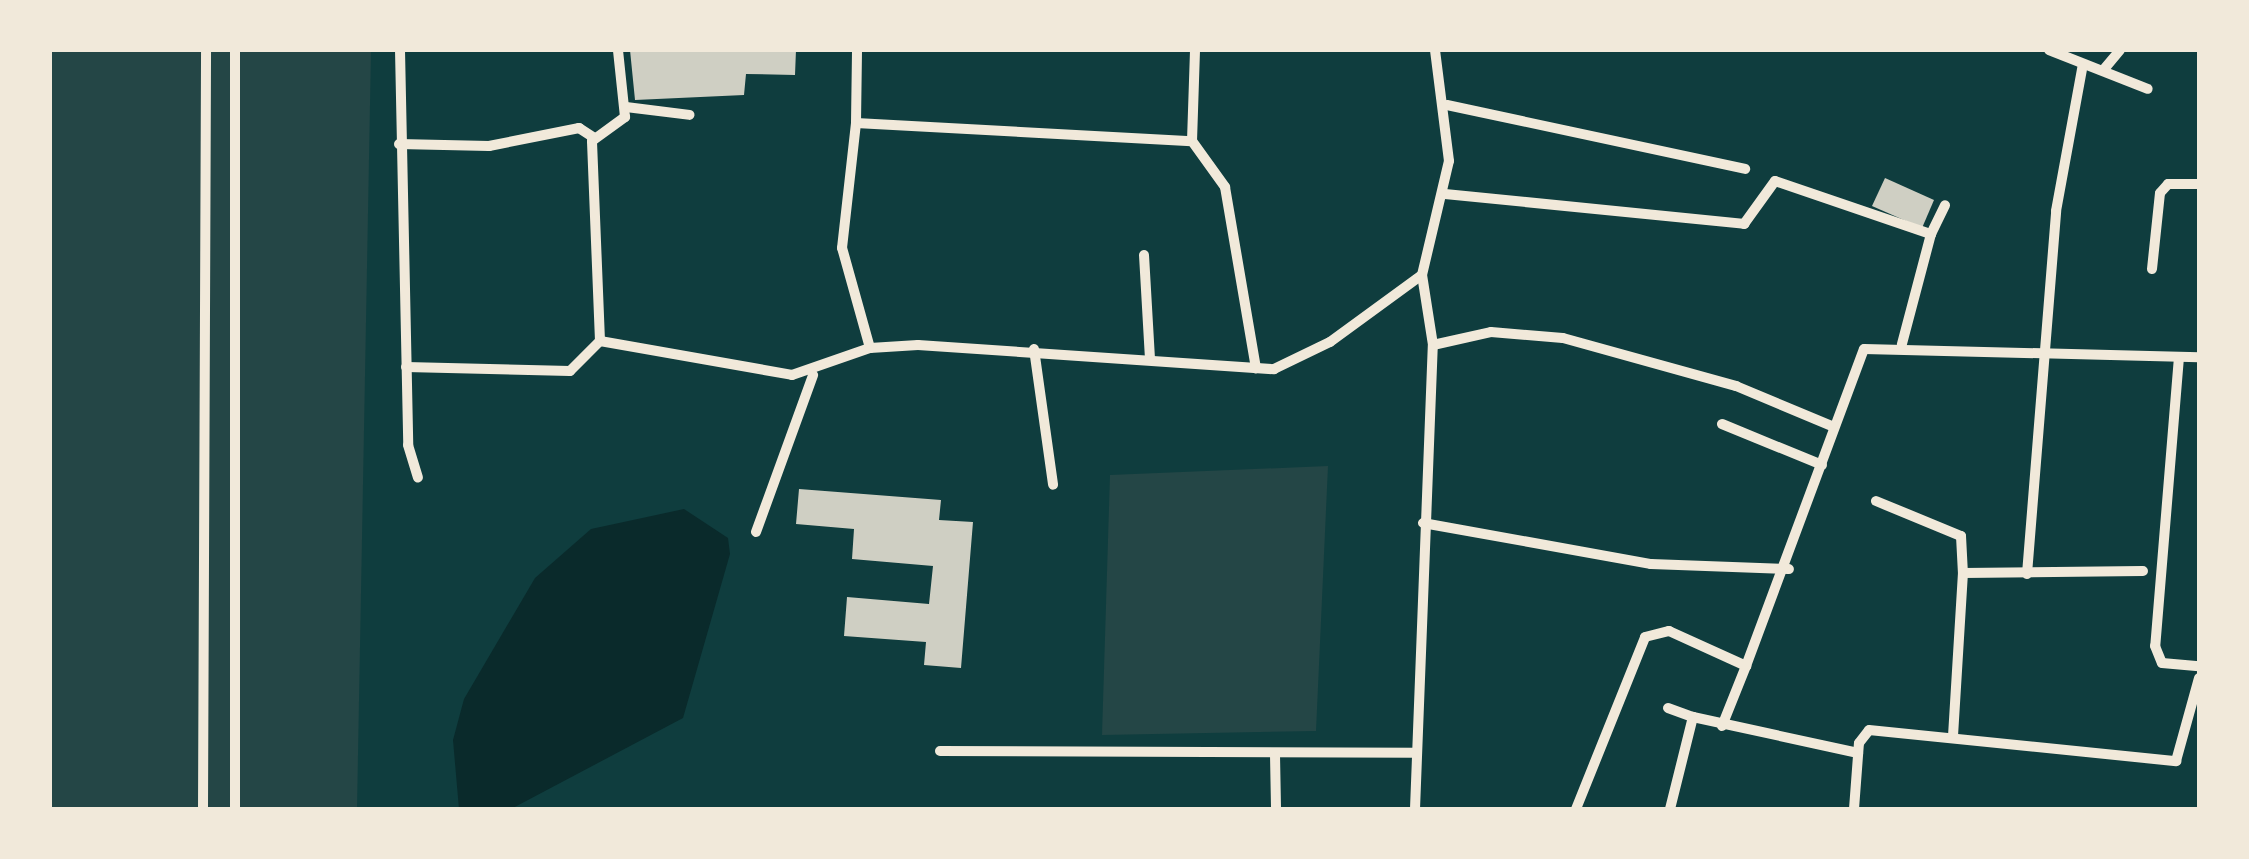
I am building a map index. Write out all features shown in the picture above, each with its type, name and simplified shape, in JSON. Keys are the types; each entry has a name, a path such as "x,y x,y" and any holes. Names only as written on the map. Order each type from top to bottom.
{"street":[{"path":"203,809 206,50"},
{"path":"235,50 235,809"},
{"path":"400,50 408,456 418,478"},
{"path":"594,137 620,124 626,107 618,50"},
{"path":"856,50 856,122 842,248 870,348"},
{"path":"1195,50 1192,141 1225,187 1256,368"},
{"path":"1415,809 1423,523 1433,345 1422,275 1445,194 1447,106 1435,50"},
{"path":"2049,50 2105,68 2148,90"},
{"path":"2105,68 2120,50"},
{"path":"2027,574 2040,354 2084,64"},
{"path":"1447,106 1746,168"},
{"path":"626,107 690,115"},
{"path":"856,122 1192,141"},
{"path":"400,144 489,146 578,128 594,137"},
{"path":"406,367 570,371 600,341 594,137"},
{"path":"1445,194 1749,221 1775,181 1931,234"},
{"path":"2152,269 2160,194 2168,184 2199,184"},
{"path":"1902,344 1931,234 1945,205"},
{"path":"1144,255 1150,360"},
{"path":"600,341 813,375 870,348 1034,350 1256,368 1292,365 1422,275"},
{"path":"1433,345 1491,332 1563,338 1736,386 1834,427"},
{"path":"1722,726 1789,569 1834,427 1864,349 1902,344 2040,354 2199,358"},
{"path":"1034,350 1053,485"},
{"path":"2179,358 2155,646 2162,663 2199,666"},
{"path":"756,532 813,375"},
{"path":"1722,424 1822,466"},
{"path":"1876,501 1961,536 1963,572 1953,736"},
{"path":"1423,523 1651,564 1789,569"},
{"path":"1963,572 2143,572"},
{"path":"1576,809 1645,637 1669,631 1746,666"},
{"path":"1854,809 1858,753 1869,730 2176,761 2199,678"},
{"path":"1668,708 1722,726 1858,753"},
{"path":"1670,809 1692,717"},
{"path":"940,751 1416,754"},
{"path":"1276,754 1276,809"}],"shaded area":[{"path":"50,50 371,50 357,809 50,809"},
{"path":"1328,466 1316,731 1102,735 1110,475"},
{"path":"684,509 728,538 730,554 683,718 511,809 459,809 453,740 464,699 535,578 591,529"}],"building":[{"path":"630,50 796,50 795,75 746,74 744,95 635,100"},
{"path":"1885,178 1934,200 1922,228 1872,206"},
{"path":"799,489 941,500 939,520 973,522 961,668 924,665 926,642 844,636 847,597 929,604 933,566 852,559 854,529 796,524"}]}
